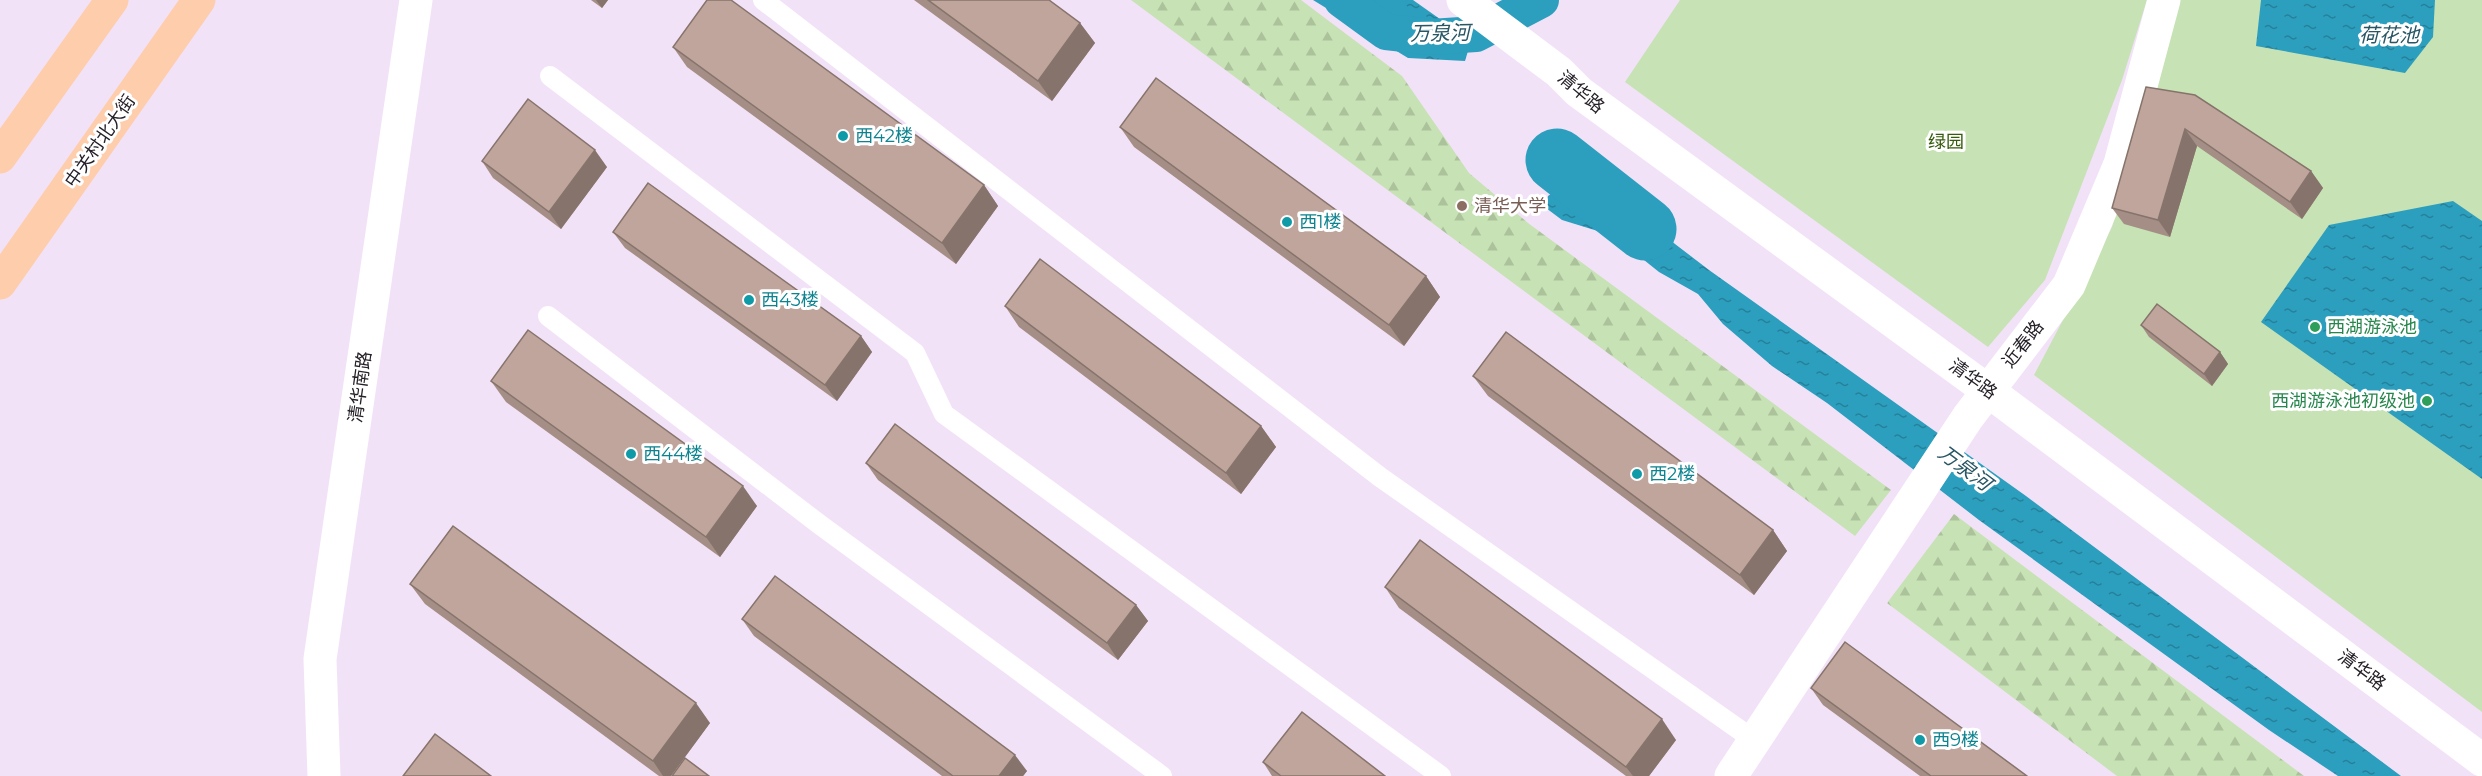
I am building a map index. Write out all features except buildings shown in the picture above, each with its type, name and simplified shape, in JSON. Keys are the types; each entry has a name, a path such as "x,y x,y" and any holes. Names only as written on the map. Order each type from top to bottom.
{"main road":[{"path":"0,157 112,0"},
{"name":"中关村北大街","path":"0,282 199,0"}],"street":[{"name":"清华南路","path":"324,776 320,659 416,0"},
{"name":"近春路","path":"1731,776 1961,427 2069,285 2120,164 2164,0"},
{"name":"清华路","path":"1464,2 1558,72 1578,92 1987,390 2482,760"}],"lane":[{"path":"763,0 1380,477 1754,740"},
{"path":"550,76 915,353 944,414 1441,776"},
{"path":"548,316 819,524 1162,776"}],"green space":[{"path":"1131,0 1301,0 1402,76 1469,173 1528,223 1891,490 1855,536"},
{"name":"绿园","path":"1680,0 2147,0 2122,80 2045,280 1988,347 1625,82"},
{"path":"2180,0 2482,0 2482,712 2034,375 2112,227"},
{"path":"1954,514 2304,776 2117,776 1887,603"}],"water":[{"path":"1313,0 1413,0 1471,41 1465,61 1408,58"},
{"name":"荷花池","path":"2261,0 2435,0 2433,37 2405,73 2256,46"},
{"path":"1581,172 1709,270 2026,496 2401,776 2338,776 2269,730 1979,520 1827,403 1772,366 1723,324 1698,294 1659,272 1614,236 1562,220 1546,208 1548,196"},
{"name":"西湖游泳池初级池","path":"2453,201 2482,221 2482,479 2261,322 2329,225"}],"waterway":[{"name":"万泉河","path":"1342,0 1386,32 1431,37 1476,34 1541,0"},
{"name":"万泉河","path":"1557,160 1645,229"}],"place":[{"name":"西42楼","path":"843,136"},
{"name":"清华大学","path":"1462,206"},
{"name":"西1楼","path":"1287,222"},
{"name":"西43楼","path":"749,300"},
{"name":"西湖游泳池","path":"2315,327"},
{"name":"西湖游泳池初级池","path":"2427,401"},
{"name":"西44楼","path":"631,454"},
{"name":"西2楼","path":"1637,474"},
{"name":"西9楼","path":"1920,740"}]}
